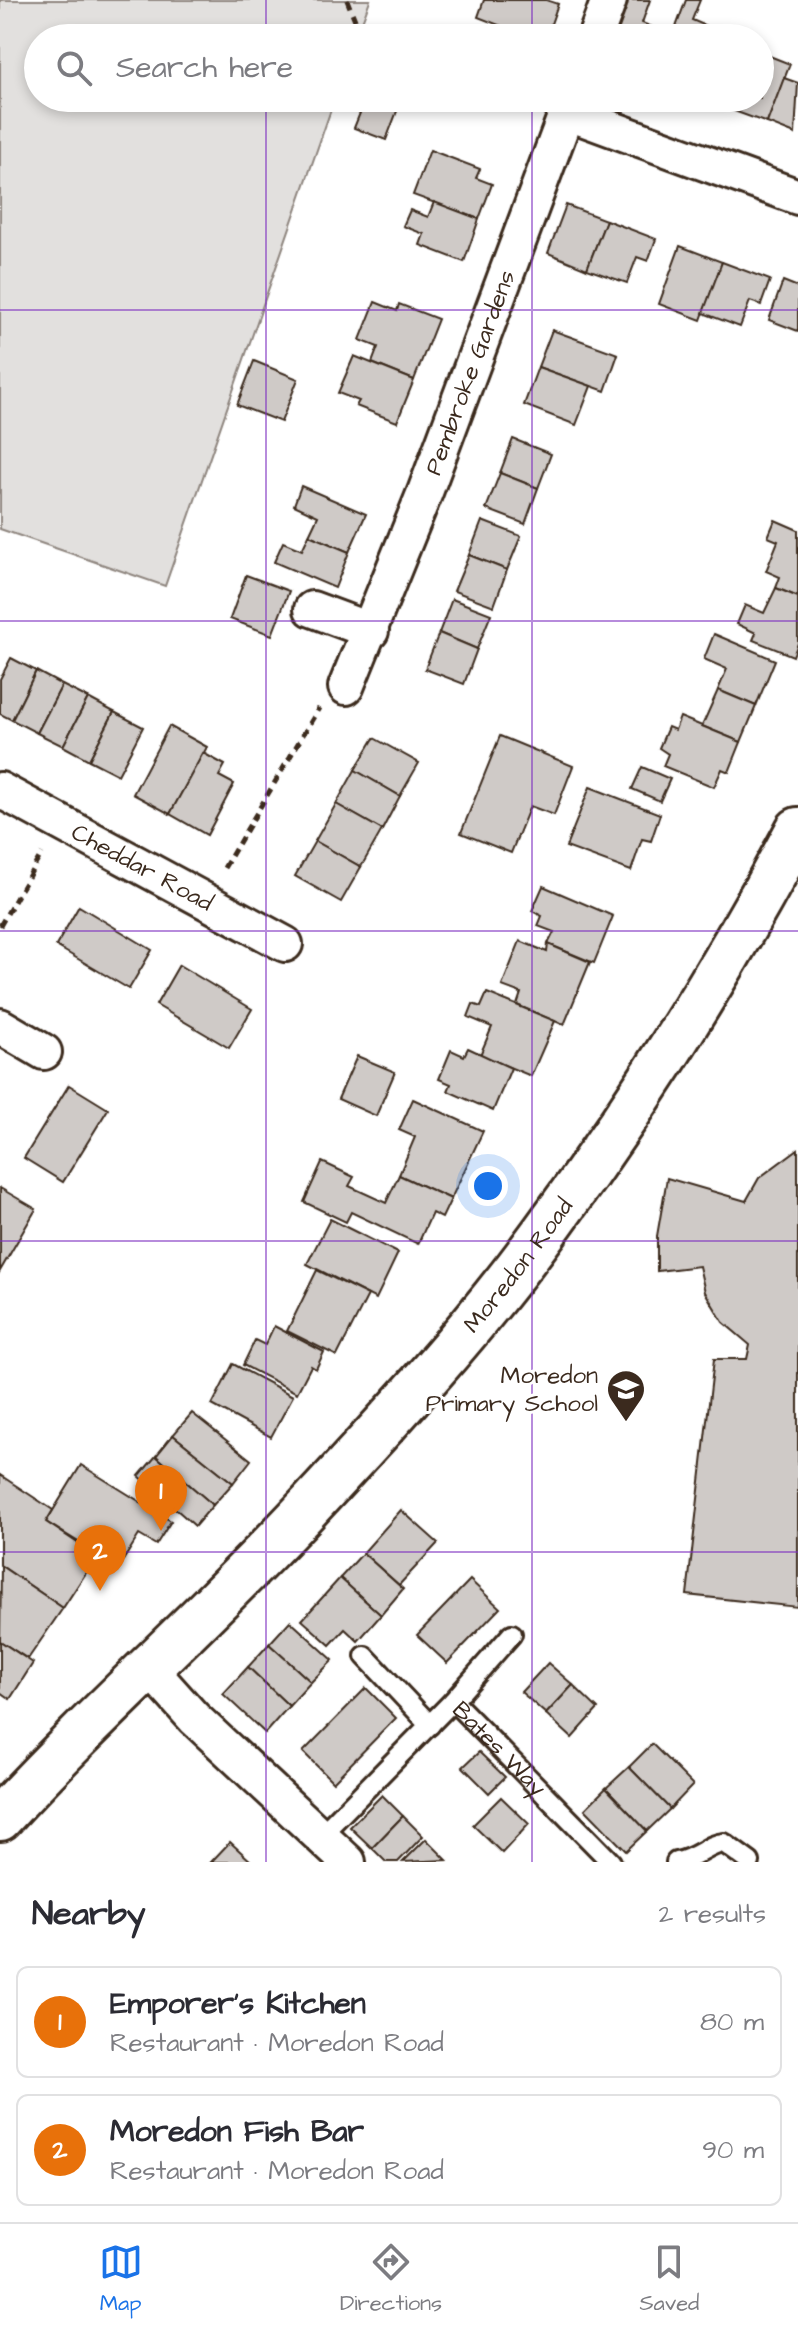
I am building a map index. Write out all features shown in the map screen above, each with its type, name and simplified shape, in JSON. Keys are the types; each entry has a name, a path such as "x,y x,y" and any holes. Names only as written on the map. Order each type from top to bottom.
{"street":[{"path":"600,24 609,0"},
{"name":"Pembroke Gardens","path":"346,687 371,631 566,112"},
{"name":"Pembroke Gardens","path":"586,112 798,197"},
{"path":"312,609 371,631"},
{"name":"Cheddar Road","path":"0,790 285,944"},
{"name":"Moredon Road","path":"0,1818 103,1711 150,1669 302,1515 398,1409 544,1234 628,1115 752,917 798,830"},
{"path":"2,1032 44,1052"},
{"path":"150,1669 194,1718 348,1862"}],"lane":[{"path":"453,1701 512,1634"},
{"path":"365,1656 430,1725"},
{"name":"Bates Way","path":"320,1836 453,1701 611,1862"},
{"path":"676,1862 693,1860 717,1843 724,1843 750,1862"}],"path":[{"path":"347,0 357,24"},
{"path":"205,900 327,695 346,687"},
{"path":"0,926 60,821"}],"shaded area":[{"path":"0,0 370,0 361,24 24,24 24,112 330,112 165,586 0,529"}],"building":[{"path":"484,0 546,0 558,4 551,24 496,24 478,17"},
{"path":"626,0 650,0 642,23 645,24 617,24"},
{"path":"686,0 700,0 692,20 701,24 677,24"},
{"path":"774,58 790,64 774,105"},
{"path":"784,78 798,83 795,134 767,123 774,112"},
{"path":"360,112 397,112 386,140 354,128"},
{"path":"737,112 771,112 767,123"},
{"path":"430,150 480,169 476,178 492,184 479,219 413,195"},
{"path":"434,202 479,219 464,262 420,245 424,234 403,226 410,210 428,217"},
{"path":"566,205 606,220 587,269 548,253"},
{"path":"606,220 656,239 648,261 637,257 627,283 587,269"},
{"path":"680,246 722,262 701,320 659,304"},
{"path":"722,262 770,280 761,305 750,301 740,327 703,313"},
{"path":"783,281 798,287 798,331 769,320"},
{"path":"375,302 397,311 399,304 438,319 414,380 372,363 378,347 360,340"},
{"path":"552,330 618,354 605,391 538,367"},
{"path":"354,356 414,380 397,422 356,406 359,401 338,393"},
{"path":"254,361 298,379 281,422 237,405"},
{"path":"538,367 591,386 576,425 524,405"},
{"path":"513,439 551,454 538,488 500,473"},
{"path":"500,473 538,488 525,524 486,509"},
{"path":"301,486 366,514 349,552 309,535 318,516 294,505"},
{"path":"775,520 798,530 798,597 776,588 780,577 766,571 778,541 768,537"},
{"path":"482,521 521,536 507,570 469,555"},
{"path":"309,535 349,552 335,588 274,562 283,542 302,550"},
{"path":"469,555 507,570 494,606 454,591"},
{"path":"246,575 289,591 272,635 230,619"},
{"path":"776,588 798,597 798,643 793,656 753,640 756,633 737,624 745,605 764,613"},
{"path":"452,599 491,614 477,649 439,633"},
{"path":"439,633 477,649 464,684 425,669"},
{"path":"714,634 775,660 756,706 718,690 727,669 704,659"},
{"path":"11,658 36,671 12,720 0,714 0,679"},
{"path":"36,671 62,685 37,733 12,720"},
{"path":"62,685 88,698 63,746 37,733"},
{"path":"718,690 756,706 741,742 702,726"},
{"path":"88,698 114,712 89,760 63,746"},
{"path":"114,712 143,727 118,775 89,760"},
{"path":"680,717 741,742 729,772 722,769 714,787 663,766 668,754 659,748 668,727 675,730"},
{"path":"169,726 207,747 170,814 133,794"},
{"path":"500,736 573,766 554,815 530,806 511,853 461,833"},
{"path":"374,738 419,763 400,796 355,770"},
{"path":"203,753 225,765 219,776 234,784 207,835 170,814"},
{"path":"642,767 670,779 660,801 632,789"},
{"path":"355,770 400,796 382,830 336,804"},
{"path":"590,787 660,814 651,841 642,839 631,871 566,847"},
{"path":"336,804 382,830 361,867 315,841"},
{"path":"315,841 361,867 341,902 295,876"},
{"path":"543,886 613,916 594,963 548,944 554,932 538,926 542,916 532,911"},
{"path":"79,906 152,950 129,989 56,946"},
{"path":"520,941 547,952 548,944 590,962 564,1025 517,1005 521,993 502,986"},
{"path":"179,965 252,1009 229,1048 156,1005"},
{"path":"487,993 555,1021 531,1076 480,1055 492,1027 468,1017 473,1004 481,1007"},
{"path":"468,1048 511,1068 493,1111 448,1091 451,1084 439,1079 451,1050 464,1056"},
{"path":"357,1056 395,1072 376,1116 338,1099"},
{"path":"69,1085 108,1109 63,1182 24,1158"},
{"path":"413,1099 483,1131 451,1199 399,1175 415,1137 399,1130"},
{"path":"798,1149 798,1607 687,1595 714,1359 747,1359 750,1345 723,1322 705,1292 699,1266 657,1271 657,1236 667,1178 746,1201 759,1178"},
{"path":"322,1162 354,1177 349,1186 386,1203 399,1175 451,1199 442,1218 432,1213 418,1244 351,1212 346,1222 304,1202"},
{"path":"0,1188 36,1209 0,1271"},
{"path":"330,1219 398,1253 376,1299 307,1264"},
{"path":"317,1270 368,1295 337,1356 287,1331"},
{"path":"274,1326 324,1352 316,1369 311,1366 297,1393 243,1365 255,1340 265,1345"},
{"path":"233,1364 293,1396 271,1437 212,1405"},
{"path":"192,1413 251,1460 233,1483 173,1435"},
{"path":"173,1435 233,1483 213,1505 156,1456"},
{"path":"156,1456 213,1505 195,1526 139,1476"},
{"path":"81,1465 171,1521 156,1545 139,1535 119,1567 46,1522"},
{"path":"0,1475 53,1510 46,1522 97,1556 63,1608 0,1565"},
{"path":"401,1510 438,1543 399,1585 363,1553"},
{"path":"363,1553 403,1589 381,1615 340,1578"},
{"path":"1,1566 63,1608 28,1659 0,1641"},
{"path":"340,1578 381,1615 358,1641 345,1629 330,1645 302,1620"},
{"path":"470,1580 500,1608 447,1663 417,1635"},
{"path":"290,1621 333,1660 311,1682 269,1644"},
{"path":"0,1641 33,1663 10,1699 0,1692"},
{"path":"269,1644 311,1682 289,1706 248,1667"},
{"path":"548,1663 573,1685 546,1714 521,1692"},
{"path":"248,1667 289,1706 265,1733 223,1694"},
{"path":"573,1685 598,1709 572,1738 546,1714"},
{"path":"366,1688 396,1718 333,1782 303,1752"},
{"path":"652,1744 693,1785 670,1809 629,1767"},
{"path":"479,1752 505,1777 489,1793 463,1767"},
{"path":"629,1767 670,1809 647,1831 606,1788"},
{"path":"606,1788 647,1831 626,1851 585,1809"},
{"path":"382,1795 403,1816 372,1848 350,1827"},
{"path":"501,1797 529,1824 502,1853 473,1825"},
{"path":"403,1816 423,1836 398,1862 386,1862 372,1848"},
{"path":"426,1839 447,1860 403,1862"},
{"path":"230,1842 252,1862 211,1862"}],"place":[{"name":"Moredon Primary School","path":"626,1423"},
{"name":"Emporer's Kitchen","path":"161,1531"},
{"name":"Moredon Fish Bar","path":"100,1591"}]}
